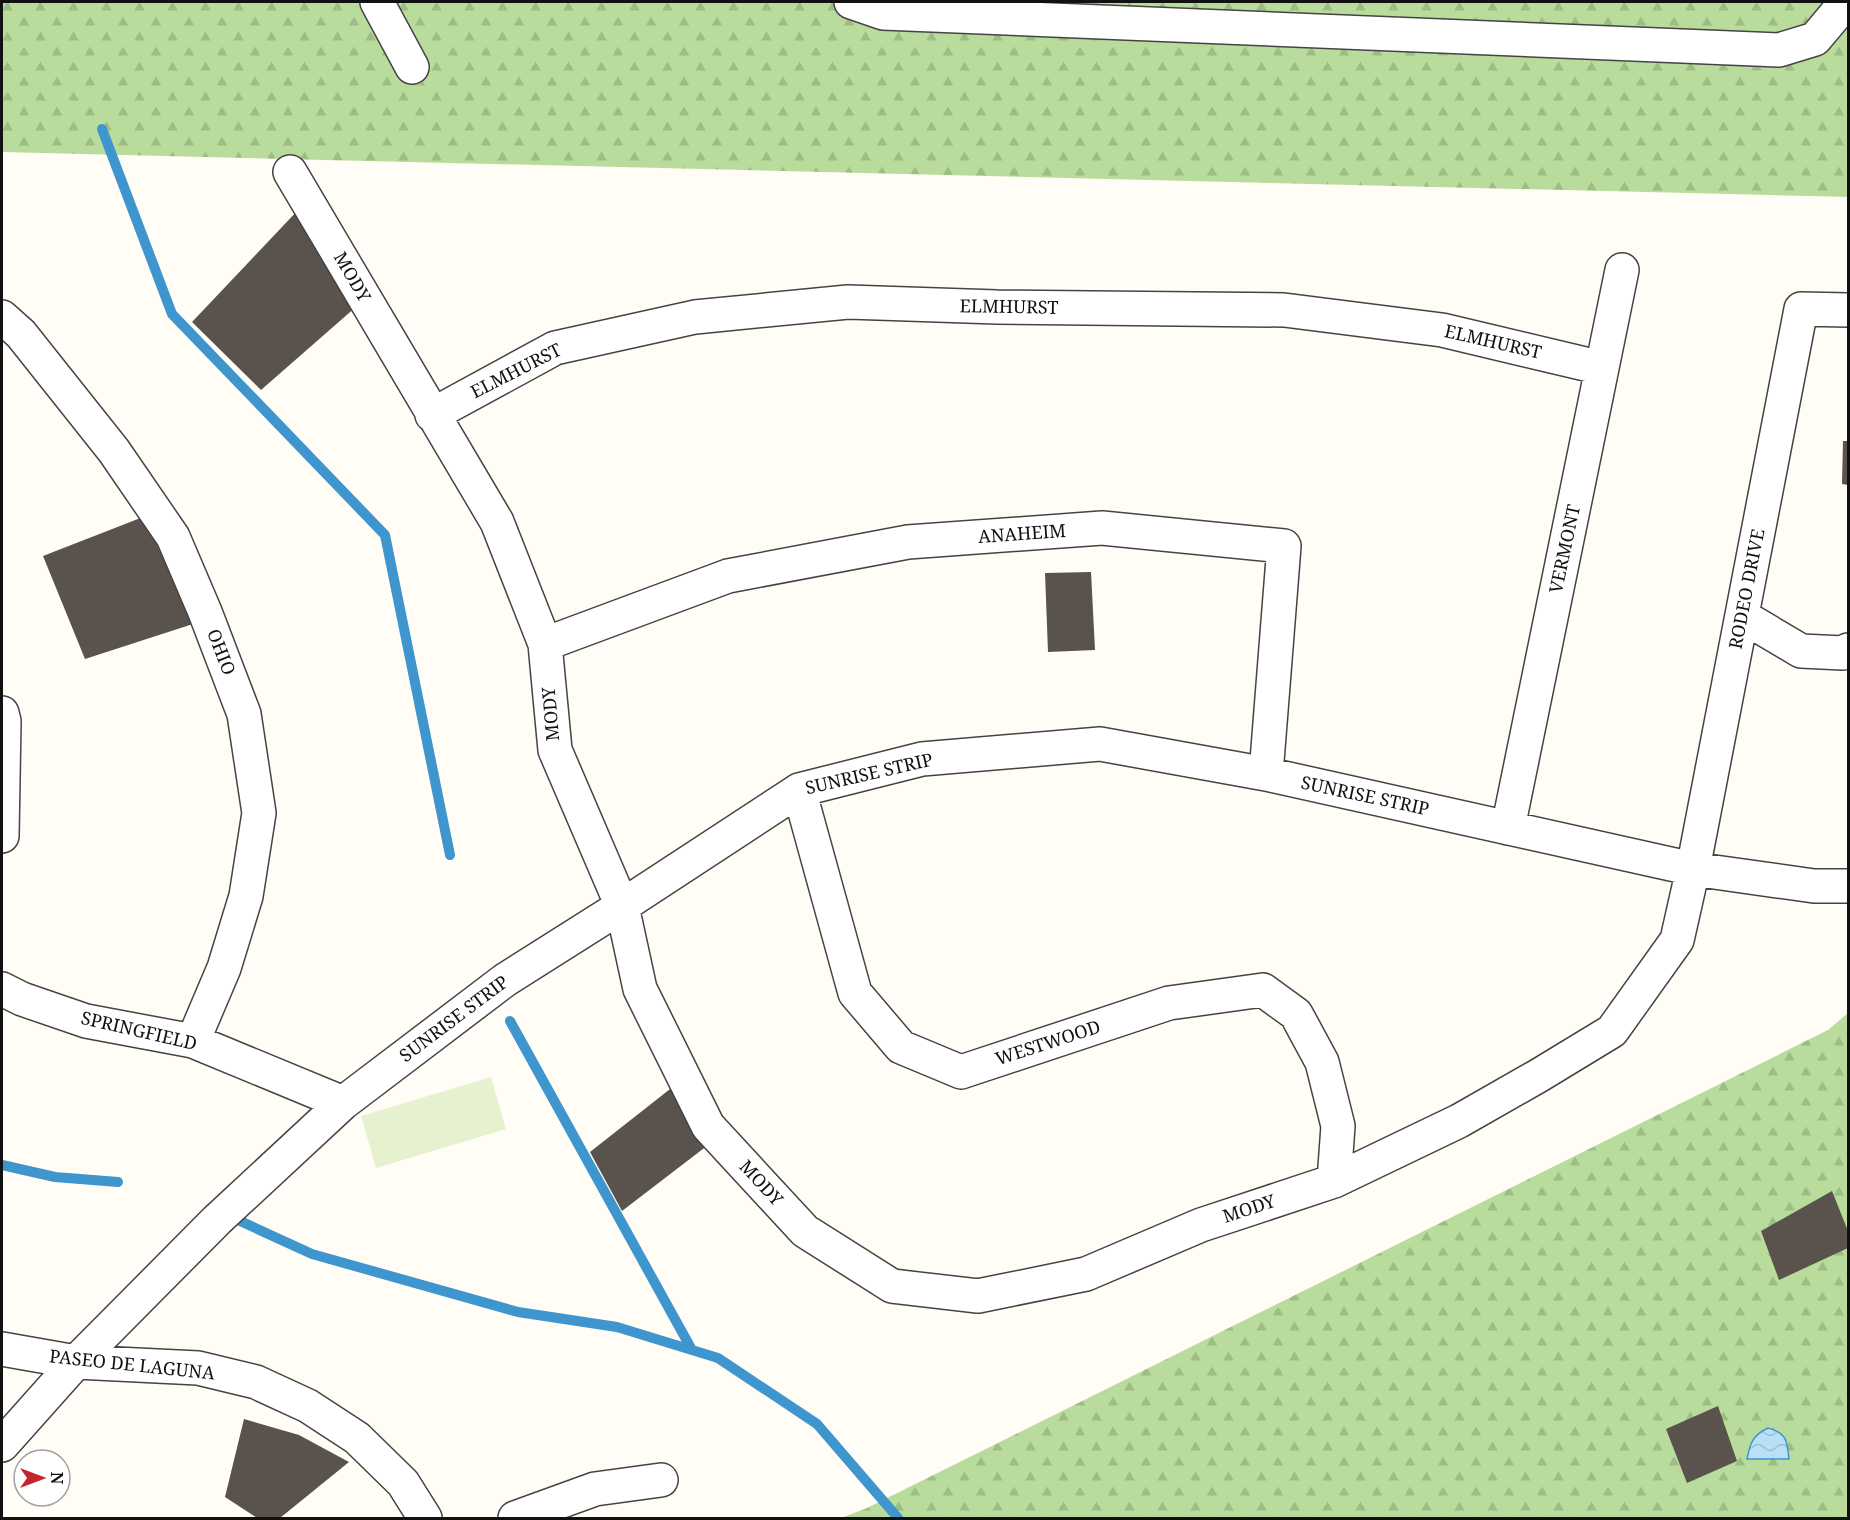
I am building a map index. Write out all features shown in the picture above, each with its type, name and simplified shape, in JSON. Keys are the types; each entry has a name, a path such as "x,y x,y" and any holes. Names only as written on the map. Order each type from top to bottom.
{"street":[{"path":"377,2 412,67"},
{"path":"851,2 883,13 1779,50 1815,39 1846,2"},
{"name":"MODY","path":"290,171 497,522 545,644 555,750 622,906 640,989 708,1126 805,1231 892,1286 978,1296 1086,1274 1201,1226 1334,1181 1459,1121 1612,1031 1677,940 1693,869"},
{"name":"VERMONT","path":"1508,828 1622,270"},
{"name":"ELMHURST","path":"432,415 555,348 695,317 848,302 997,307 1284,310 1442,330 1602,368"},
{"name":"RODEO DRIVE","path":"1693,869 1801,309 1848,310"},
{"name":"OHIO","path":"2,317 21,334 114,451 173,537 244,714 259,813 246,896 224,968 193,1041"},
{"name":"ANAHEIM","path":"545,644 728,576 908,542 1102,528 1284,546 1266,774"},
{"path":"1742,616 1801,651 1843,653 1848,650"},
{"path":"2,713 4,721 2,836"},
{"name":"SUNRISE STRIP","path":"2,1445 76,1362 226,1212 343,1102 496,986 799,790 922,759 1100,744 1266,774 1693,869 1814,886 1848,886"},
{"name":"WESTWOOD","path":"799,790 855,993 901,1047 961,1072 1169,1003 1263,990 1296,1014 1322,1062 1338,1126 1334,1181"},
{"name":"SPRINGFIELD","path":"2,989 22,999 86,1021 193,1041 343,1102"},
{"name":"PASEO DE LAGUNA","path":"2,1349 76,1362 198,1368 256,1382 308,1406 357,1438 403,1483 425,1518"},
{"path":"515,1518 595,1489 661,1480"}],"green space":[{"path":"2,2 1848,2 1848,197 2,152"},
{"path":"1848,1013 1848,1518 841,1518 867,1508 1828,1030"},
{"path":"491,1077 506,1129 376,1168 361,1116"}],"water":[{"path":"1768,1428 1779,1432 1785,1439 1789,1459 1747,1459 1753,1440"}],"building":[{"path":"300,208 357,306 261,390 192,322"},
{"path":"1843,441 1848,441 1848,485 1842,484"},
{"path":"143,517 196,623 85,659 43,556"},
{"path":"1091,572 1095,650 1048,652 1045,573"},
{"path":"679,1082 712,1142 622,1211 590,1152"},
{"path":"1832,1191 1848,1231 1848,1248 1779,1280 1761,1231"},
{"path":"1718,1406 1737,1461 1687,1483 1666,1429"},
{"path":"244,1419 299,1435 349,1462 280,1518 257,1518 225,1497"}],"waterway":[{"path":"102,129 172,314 385,535 450,855"},
{"path":"510,1021 692,1350"},
{"path":"2,1165 55,1177 118,1182"},
{"path":"227,1215 312,1254 518,1312 617,1327 718,1358 817,1424 898,1518"}]}
